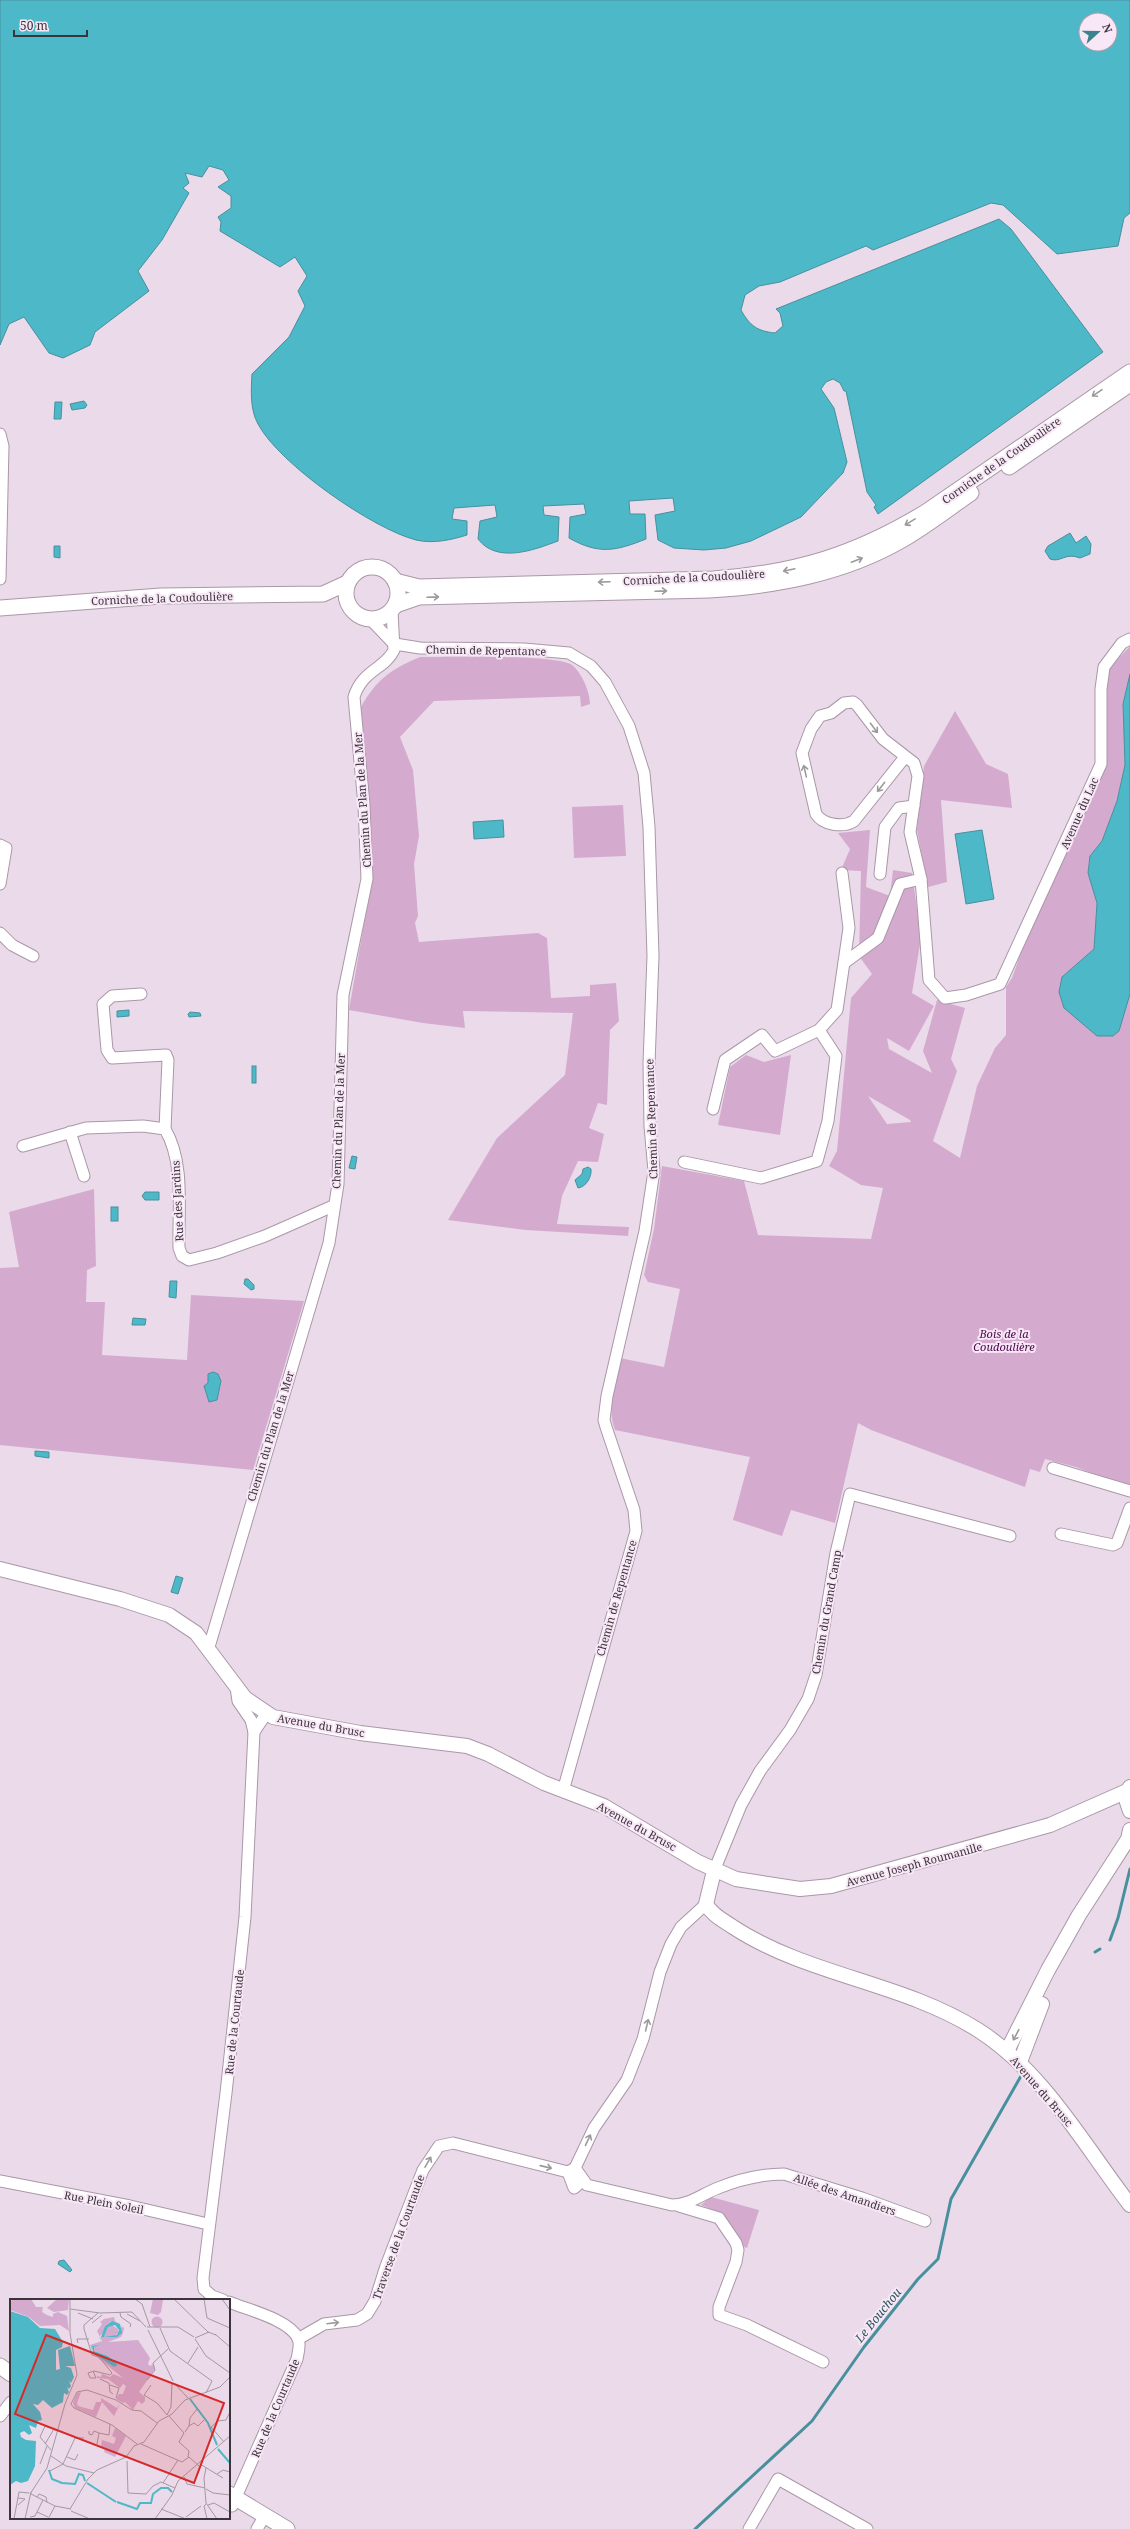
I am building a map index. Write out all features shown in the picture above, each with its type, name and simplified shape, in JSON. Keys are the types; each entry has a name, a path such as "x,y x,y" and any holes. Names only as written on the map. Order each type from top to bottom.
{"main road":[{"name":"Corniche de la Coudoulière","path":"395,580 419,587 712,579 761,574 809,565 834,558 896,530 926,512 1130,372"},
{"name":"Corniche de la Coudoulière","path":"394,608 419,597 744,588 811,576 868,556 920,529 1130,384"},
{"path":"324,594 347,583 354,574 366,567 383,569 395,580 398,593 394,608 379,619 371,620 357,616 348,605 345,594 347,583"},
{"name":"Corniche de la Coudoulière","path":"0,608 139,596 324,594"},
{"path":"324,594 348,605"},
{"path":"0,2358 10,2364"},
{"path":"0,2366 10,2373"},
{"path":"232,2501 263,2524 287,2529"}],"street":[{"path":"0,434 3,446 0,579"},
{"path":"394,608 395,644"},
{"path":"371,620 395,644"},
{"name":"Avenue du Lac","path":"921,879 929,980 945,998 966,995 1000,984 1100,764 1101,689 1104,667 1122,643 1130,639"},
{"name":"Chemin du Plan de la Mer","path":"209,1647 329,1243 333,1206 338,1184 343,995 367,879 364,805 354,697 357,688 364,678 392,654 395,644"},
{"name":"Chemin de Repentance","path":"395,644 420,648 524,649 569,653 591,666 605,682 629,726 644,773 649,827 653,956 649,1057 650,1126 654,1171 646,1231 607,1396 604,1420 634,1510 636,1531 564,1791"},
{"path":"844,962 878,938 900,884 921,879 910,832 918,772 914,764 906,757 883,739 857,705 852,702 844,703 831,713 820,716 811,729 802,753 813,805 819,818 824,822 841,823 851,822 858,818 906,757"},
{"path":"880,874 885,827 899,808 914,806"},
{"path":"0,845 6,848 0,884"},
{"path":"713,1109 725,1060 762,1035 775,1051 819,1030 837,1010 849,928 842,873"},
{"path":"0,933 12,945 33,956"},
{"path":"23,1146 70,1132 100,1128 143,1126 165,1129 168,1060 166,1055 112,1058 107,1050 103,1004 112,996 140,994"},
{"path":"684,1162 761,1178 818,1161 828,1121 836,1056 819,1030"},
{"name":"Rue des Jardins","path":"165,1129 173,1142 178,1172 179,1248 182,1256 189,1260 217,1253 265,1236 333,1206"},
{"path":"70,1132 84,1176"},
{"path":"1053,1468 1130,1491"},
{"name":"Chemin du Grand Camp","path":"714,1871 741,1805 760,1771 790,1730 808,1700 816,1675 836,1553 850,1494 1010,1536"},
{"path":"1061,1534 1114,1545 1117,1543 1130,1508"},
{"name":"Avenue du Brusc","path":"1,1571 106,1595 156,1610 183,1623 209,1647 236,1687 266,1714 282,1720 360,1733 467,1746 564,1791 604,1806 714,1871"},
{"name":"Rue de la Courtaude","path":"220,2299 212,2296 204,2289 202,2278 226,2093 245,1917 254,1732 250,1720 238,1701 236,1687"},
{"path":"250,1720 253,1715 266,1714"},
{"path":"254,1732 266,1714"},
{"path":"1108,1800 1128,1808 1128,1789"},
{"name":"Avenue Joseph Roumanille","path":"714,1871 736,1880 777,1887 800,1889 831,1886 1050,1825 1108,1800 1128,1789"},
{"path":"1007,2052 1048,1970 1079,1915 1125,1843 1130,1830"},
{"path":"1020,2062 1037,2017 1055,1976 1094,1908 1130,1854"},
{"path":"571,2170 594,2128 627,2080 643,2039 660,1972 671,1944 682,1927 706,1904 714,1871"},
{"name":"Avenue du Brusc","path":"706,1904 711,1912 747,1936 788,1957 928,2004 978,2030 1020,2062 1062,2112 1130,2205"},
{"name":"Traverse de la Courtaude","path":"298,2339 324,2324 357,2320 367,2314 375,2301 386,2266 423,2170 439,2146 453,2144 571,2170"},
{"name":"Allée des Amandiers","path":"571,2170 578,2185 587,2185 672,2205 683,2205 734,2183 773,2174 784,2174 862,2198 925,2221"},
{"name":"Rue Plein Soleil","path":"0,2181 130,2206 208,2224"},
{"path":"672,2205 719,2218 736,2243 738,2250 736,2262 718,2307 719,2315 747,2324 823,2362"},
{"path":"230,2302 286,2324 298,2339"},
{"name":"Rue de la Courtaude","path":"232,2501 297,2359 298,2339"},
{"path":"0,2416 10,2403"},
{"path":"749,2529 778,2479 867,2529"}],"green space":[{"name":"Bois de la Coudoulière","path":"1130,646 1130,674 1123,704 1125,765 1117,801 1102,841 1090,856 1088,872 1097,903 1094,949 1062,977 1130,989 1130,1488 1076,1467 1045,1459 1040,1472 1030,1469 1025,1487 871,1430 858,1423 835,1523 791,1510 782,1536 733,1520 750,1457 615,1430 612,1421 611,1412 613,1394 620,1358 664,1367 680,1289 648,1282 644,1275 654,1229 662,1166 744,1181 758,1235 871,1239 883,1188 861,1185 829,1166 837,1151 851,998 872,974 859,956 861,871 841,870 850,849 838,833 870,830 866,887 890,896 893,870 912,873 921,938 912,993 934,1006 909,1051 887,1038 889,1049 932,1073 923,1051 937,1000 965,1008 951,1059 957,1071 933,1141 960,1158 977,1086 995,1048 1006,1035 1006,987 1012,978 1028,933 1097,777 1104,692 1109,669","holes":["868,1096 911,1122 887,1124"]},
{"path":"420,657 524,658 562,661 576,668 587,688 590,704 581,707 580,696 434,701 400,737 413,770 419,836 414,864 418,916 415,923 419,942 538,933 547,938 551,998 590,996 590,985 616,983 619,1021 610,1030 607,1105 598,1103 589,1128 604,1134 598,1162 578,1161 562,1196 557,1224 629,1227 628,1236 526,1230 448,1220 497,1138 565,1075 573,1013 463,1011 465,1028 423,1023 349,1010 371,884 361,707 372,689 385,676"},
{"path":"955,711 986,764 1008,774 1012,808 941,800 947,882 928,887 917,830 924,766"},
{"path":"623,805 626,856 574,858 572,807"},
{"path":"746,1055 764,1062 791,1055 780,1135 718,1125 730,1067"},
{"path":"94,1189 96,1266 87,1270 86,1302 105,1302 102,1355 187,1360 191,1295 304,1301 253,1470 0,1445 0,1268 19,1267 9,1212"},
{"path":"711,2197 759,2210 747,2248 744,2247 731,2226 722,2216 701,2205"}],"water":[{"path":"0,0 1130,0 1130,213 1124,218 1118,246 1057,254 1003,205 991,203 873,250 866,246 780,282 759,286 745,295 741,310 751,324 763,331 775,333 783,326 780,313 776,309 999,219 1011,229 1103,352 878,514 874,507 876,505 867,492 846,391 844,391 840,383 833,379 826,382 821,389 834,408 847,462 843,473 801,517 751,541 726,548 704,550 674,548 658,540 655,515 675,511 673,498 629,501 630,514 645,514 646,539 626,546 608,549 589,547 569,538 570,517 586,514 584,504 543,506 544,515 559,517 558,541 538,548 516,553 495,551 486,547 478,539 480,521 497,517 495,505 454,508 452,519 467,521 467,535 442,541 429,542 416,540 376,523 329,493 306,475 269,440 255,418 251,387 252,374 289,337 305,306 298,291 307,276 295,257 280,267 220,231 221,222 218,217 231,208 231,196 218,187 229,180 223,170 209,166 202,177 185,173 189,183 183,188 189,193 162,240 138,271 149,291 95,332 90,345 63,358 49,353 24,317 9,324 0,345"},
{"path":"84,401 87,405 85,408 72,410 70,404"},
{"path":"55,402 62,402 61,419 54,419"},
{"path":"1070,533 1076,543 1086,536 1091,544 1090,554 1080,558 1071,556 1057,560 1050,559 1045,551 1048,546"},
{"path":"54,546 60,546 60,558 54,557"},
{"path":"1130,674 1130,994 1119,1031 1113,1036 1097,1036 1064,1008 1059,992 1062,977 1094,949 1097,903 1088,873 1090,856 1102,841 1117,801 1125,765 1123,704"},
{"path":"503,820 504,837 474,839 473,822"},
{"path":"982,830 994,899 966,904 955,834"},
{"path":"129,1010 129,1016 117,1017 117,1011"},
{"path":"190,1012 200,1013 201,1016 189,1017 188,1014"},
{"path":"252,1066 256,1066 256,1083 252,1083"},
{"path":"352,1156 357,1157 355,1169 349,1168"},
{"path":"588,1167 591,1169 589,1178 584,1186 578,1188 575,1180 582,1174 583,1169"},
{"path":"145,1192 159,1192 159,1200 145,1200 142,1196"},
{"path":"111,1207 118,1207 118,1221 111,1221"},
{"path":"245,1279 248,1279 254,1285 254,1289 251,1290 244,1284"},
{"path":"170,1281 177,1281 176,1298 169,1297"},
{"path":"133,1318 146,1319 145,1325 132,1325"},
{"path":"213,1372 218,1374 221,1381 217,1400 209,1402 204,1386 208,1383 208,1374"},
{"path":"35,1451 49,1452 49,1458 35,1456"},
{"path":"176,1576 183,1578 178,1594 171,1592"},
{"path":"64,2260 72,2270 70,2272 58,2264 59,2261"}],"waterway":[{"name":"Le Bouchou","path":"1110,1940 1118,1918 1130,1869"},
{"name":"Le Bouchou","path":"1095,1952 1100,1949"},
{"name":"Le Bouchou","path":"695,2529 812,2421 864,2347 918,2279 938,2259 951,2199 1021,2076"}]}
